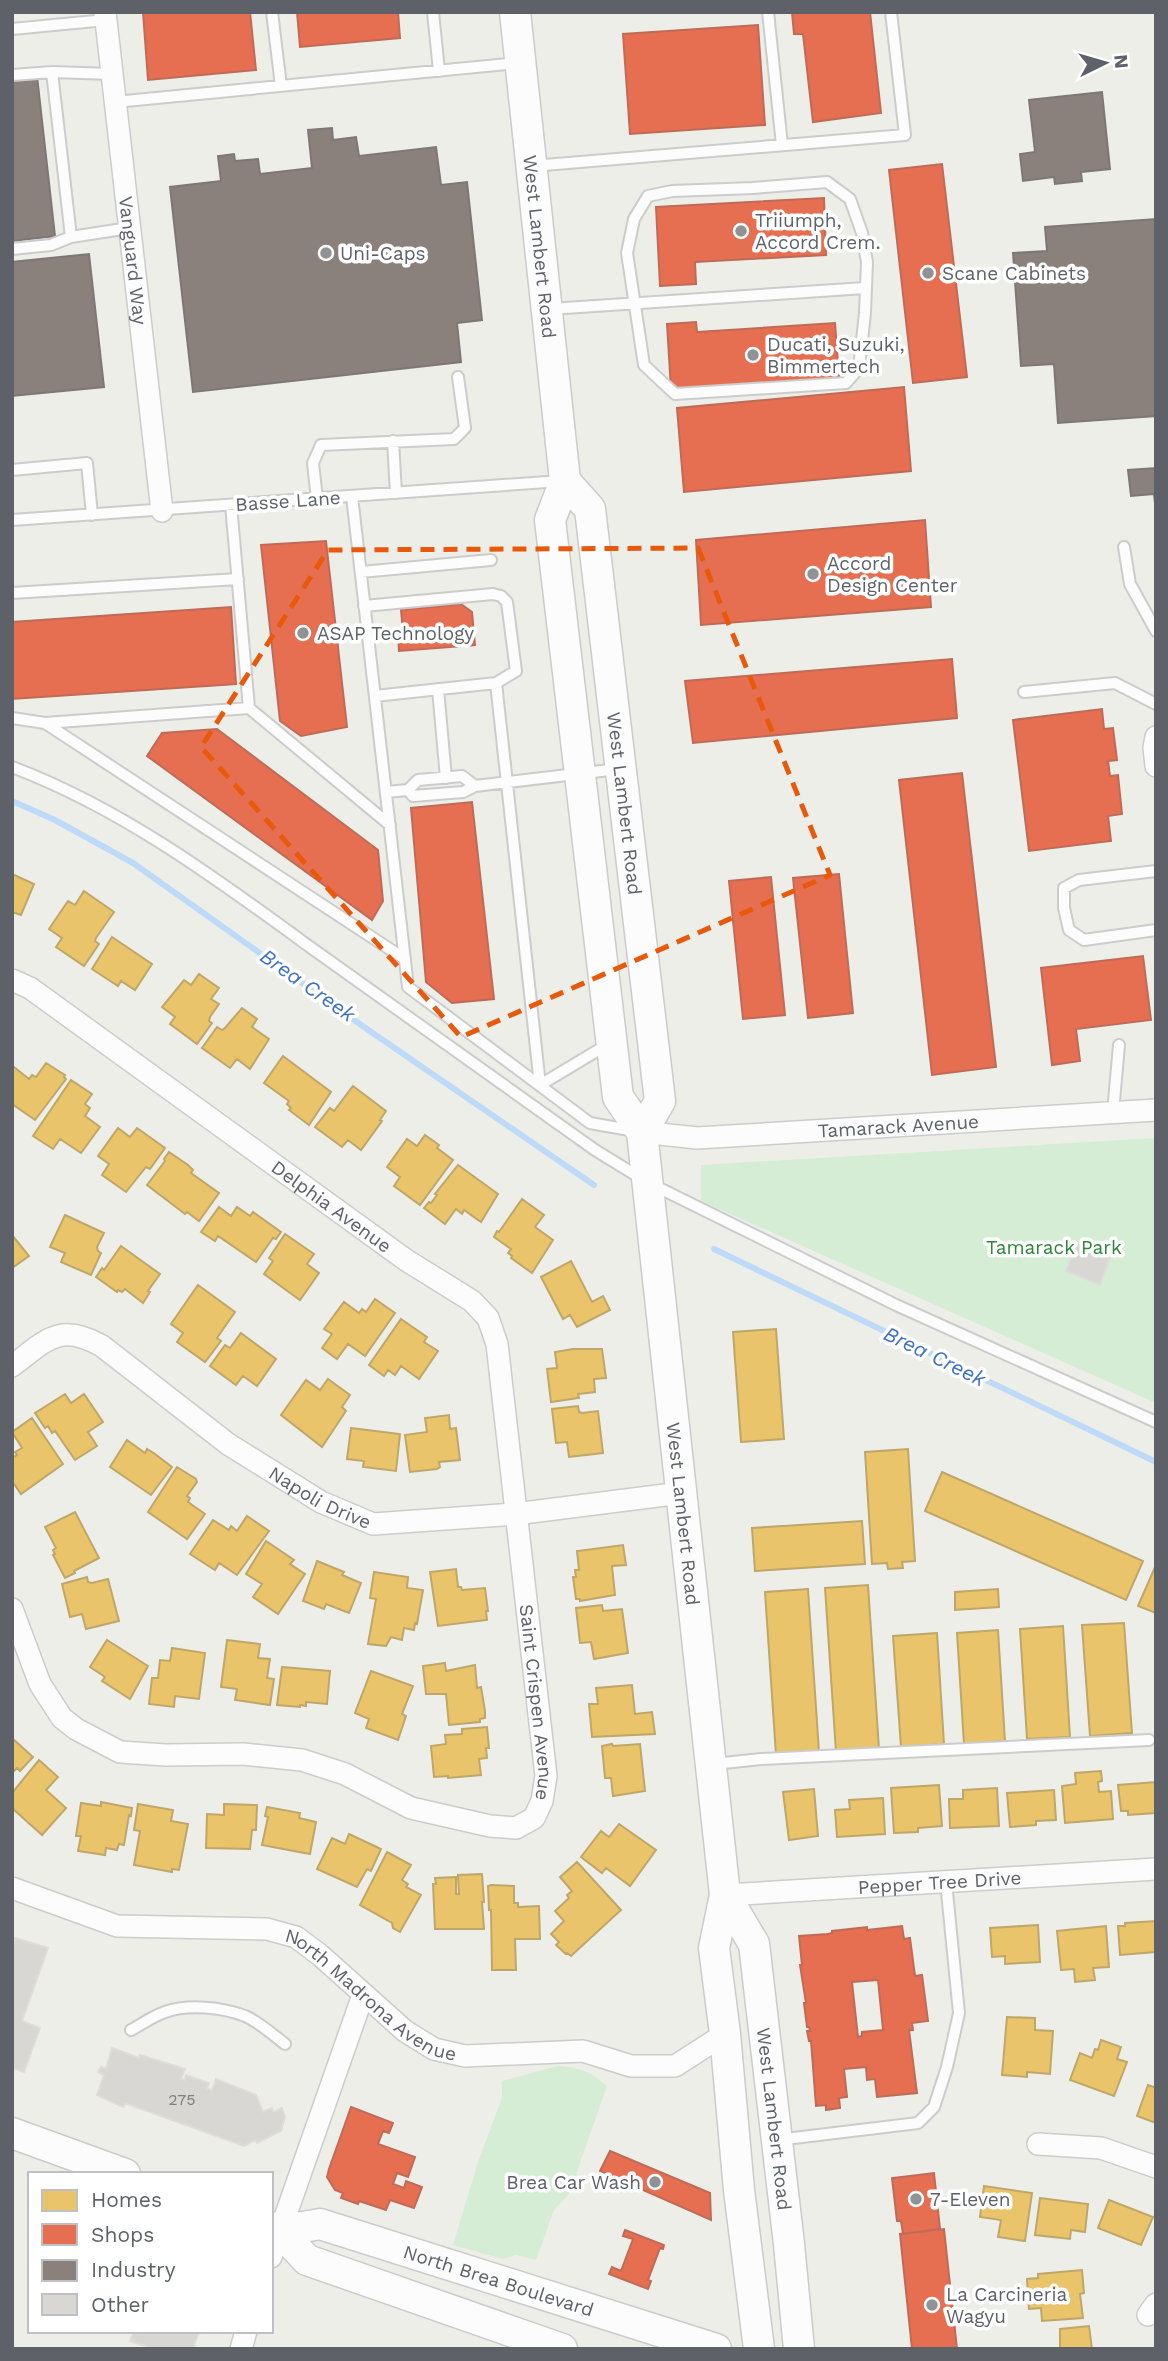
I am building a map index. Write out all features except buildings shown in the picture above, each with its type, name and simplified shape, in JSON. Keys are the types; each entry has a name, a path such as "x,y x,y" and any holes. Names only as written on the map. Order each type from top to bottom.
{"main road":[{"name":"West Lambert Road","path":"515,12 565,481 550,520 618,1097 642,1132 725,1895 713,1948 725,2034 739,2190 759,2349"},
{"name":"West Lambert Road","path":"565,481 590,509 660,1101 642,1132"},
{"name":"West Lambert Road","path":"725,1895 754,1944 799,2349"},
{"path":"12,2133 119,2172"},
{"name":"North Brea Boulevard","path":"274,2238 320,2224 716,2349"},
{"name":"North Brea Boulevard","path":"274,2238 307,2260 562,2349"}],"street":[{"name":"Vanguard Way","path":"105,16 162,510"},
{"path":"1156,737 1156,766"},
{"name":"Delphia Avenue","path":"12,979 30,988 406,1260 472,1301 488,1318 497,1343 515,1514"},
{"name":"Tamarack Avenue","path":"642,1132 697,1138 1156,1110"},
{"name":"Napoli Drive","path":"12,1366 48,1339 67,1333 85,1336 102,1346 228,1444 321,1502 373,1524 515,1514 681,1493"},
{"name":"Saint Crispen Avenue","path":"12,1609 40,1684 62,1718 82,1733 120,1752 166,1755 243,1754 302,1760 345,1774 411,1808 490,1826 516,1828 534,1818 542,1801 547,1776 515,1514"},
{"name":"Pepper Tree Drive","path":"725,1895 1156,1869"},
{"name":"North Madrona Avenue","path":"12,1888 117,1926 267,1929 296,1937 405,2031 434,2049 465,2056 583,2051 631,2066 675,2066 725,2034"},
{"path":"274,2238 363,1995"},
{"path":"1038,2144 1101,2148 1156,2167"}],"lane":[{"path":"272,12 281,86"},
{"path":"433,12 439,71"},
{"path":"768,12 782,145"},
{"path":"532,166 905,135 891,12"},
{"path":"12,29 105,16"},
{"path":"115,102 521,63"},
{"path":"52,72 71,237"},
{"path":"12,75 52,72 112,74"},
{"path":"827,182 850,199 862,233 867,261 859,369 846,383 675,394 643,365 635,303 627,253 634,219 648,196 672,191 827,182"},
{"path":"12,249 51,245 71,237 129,228"},
{"path":"547,310 865,288"},
{"path":"317,499 313,463 321,445 454,439 465,428 458,376"},
{"path":"393,441 396,493"},
{"path":"12,470 87,463 92,515"},
{"name":"Basse Lane","path":"12,520 565,481"},
{"path":"352,496 408,987 590,1123 642,1132"},
{"path":"232,505 248,708"},
{"path":"1124,547 1130,584 1156,631"},
{"path":"361,572 491,560"},
{"path":"12,593 238,579"},
{"path":"364,606 493,594 501,596 507,602 516,671 496,683 375,696"},
{"path":"496,683 540,1085"},
{"path":"1024,692 1115,683 1156,704"},
{"path":"438,689 446,778"},
{"path":"12,718 45,723 248,708 390,825"},
{"path":"45,723 405,959"},
{"path":"12,767 47,780 152,837 269,917 595,1150 647,1182 896,1305 1156,1422"},
{"path":"408,790 414,796 463,792 475,786 505,781 620,768"},
{"path":"386,792 408,790 418,780 462,776 475,786"},
{"path":"1156,871 1079,880 1064,888 1063,908 1069,930 1084,940 1156,930"},
{"path":"540,1085 612,1042"},
{"path":"1112,1112 1119,1045"},
{"path":"711,1765 761,1759 1149,1740"},
{"path":"777,2140 918,2123 934,2107 947,2067 958,2013 946,1882"},
{"path":"131,2030 165,2012 187,2008 220,2010 245,2016 285,2044"}],"highlighted area":[{"path":"698,548 830,875 461,1037 201,747 328,550"}],"green space":[{"name":"Tamarack Park","path":"1156,1138 1156,1403 701,1201 701,1165"},
{"path":"558,2066 584,2071 607,2086 569,2194 554,2210 536,2260 516,2255 503,2259 453,2245 478,2162 502,2098 502,2081"}],"waterway":[{"name":"Brea Creek","path":"12,801 55,820 133,863 364,1027 594,1185"},
{"name":"Brea Creek","path":"714,1249 1156,1462"}],"place":[{"name":"Triiumph, Accord Crem.","path":"741,231"},
{"name":"Uni-Caps","path":"326,253"},
{"name":"Scane Cabinets","path":"928,273"},
{"name":"Ducati, Suzuki, Bimmertech","path":"753,355"},
{"name":"Accord Design Center","path":"813,574"},
{"name":"ASAP Technology","path":"303,633"},
{"name":"Brea Car Wash","path":"655,2182"},
{"name":"7-Eleven","path":"916,2199"},
{"name":"La Carcineria Wagyu","path":"932,2305"}]}
